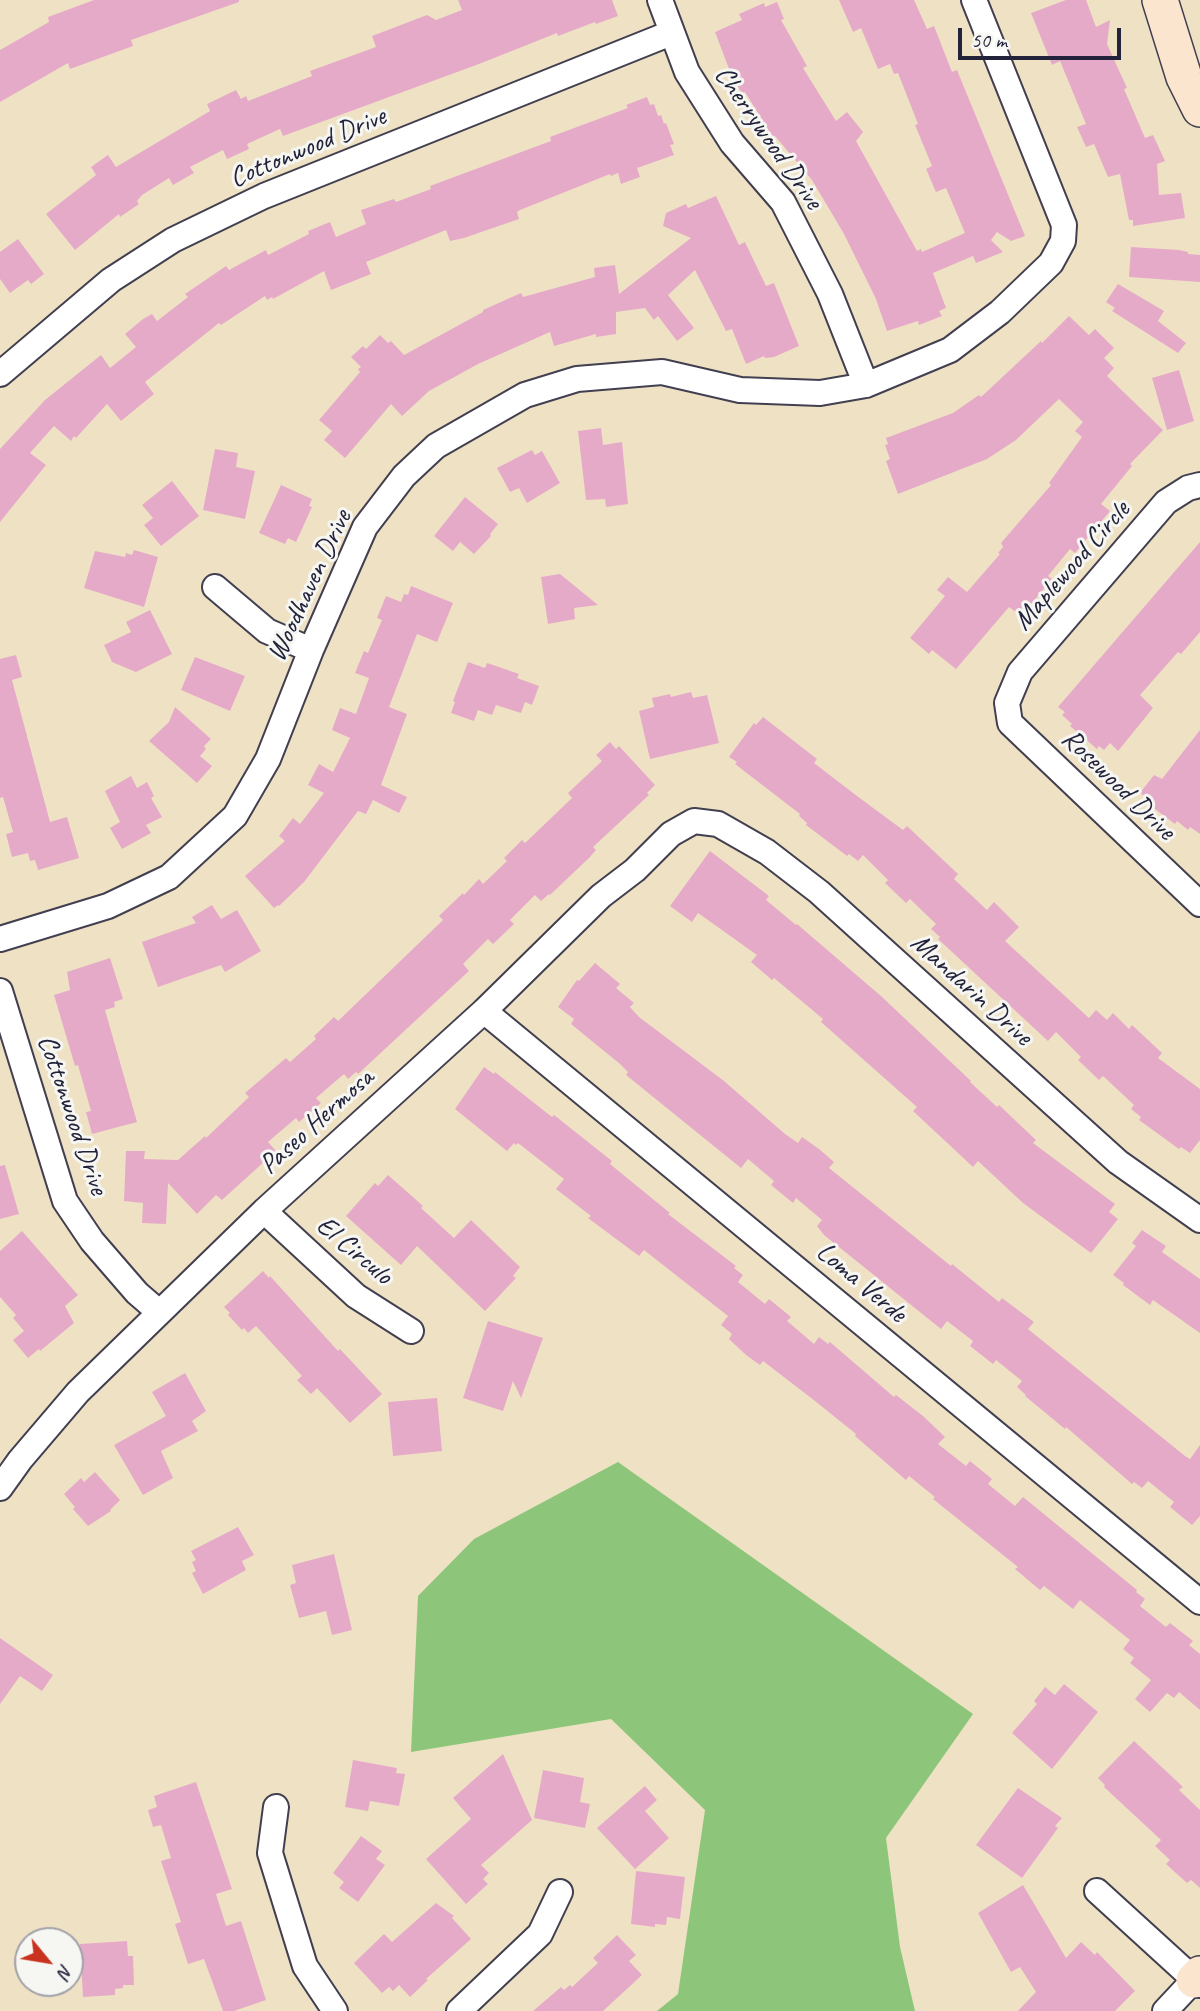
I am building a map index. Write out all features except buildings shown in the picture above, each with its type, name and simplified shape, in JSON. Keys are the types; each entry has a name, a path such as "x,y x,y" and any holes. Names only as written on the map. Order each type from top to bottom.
{"main road":[{"path":"1160,0 1184,77 1200,109"}],"street":[{"name":"Cherrywood Drive","path":"660,0 687,72 732,143 783,202 830,294 866,385"},
{"name":"Woodhaven Drive","path":"0,939 108,906 169,877 235,816 268,759 311,650 365,527 404,476 436,446 525,395 577,379 662,372 740,390 820,393 866,385 950,350 1009,304 1051,263 1063,240 1064,225 974,0"},
{"name":"Cottonwood Drive","path":"0,374 111,280 173,240 264,196 671,33"},
{"name":"Maplewood Circle","path":"1007,703 1020,672 1166,502 1188,488 1200,485"},
{"path":"215,587 267,631 311,650"},
{"name":"Rosewood Drive","path":"1007,703 1010,723 1199,900"},
{"name":"Paseo Hermosa","path":"0,1488 20,1460 78,1392 159,1312 484,1011 601,896 635,870 671,834 694,821"},
{"name":"Mandarin Drive","path":"694,821 718,824 728,829 767,852 819,892 1118,1162 1200,1220"},
{"name":"Cottonwood Drive","path":"0,990 65,1201 92,1241 137,1293 159,1312"},
{"name":"Loma Verde","path":"484,1011 1200,1602"},
{"name":"El Circulo","path":"264,1212 356,1296 411,1331"},
{"path":"276,1807 270,1853 305,1966 335,2011"},
{"path":"1097,1891 1198,1979 1165,2011"},
{"path":"459,2011 540,1934 559,1892"}],"green space":[{"path":"618,1462 973,1714 886,1838 900,1947 915,2011 657,2011 678,1994 705,1810 611,1719 411,1752 418,1596 474,1539"}]}
